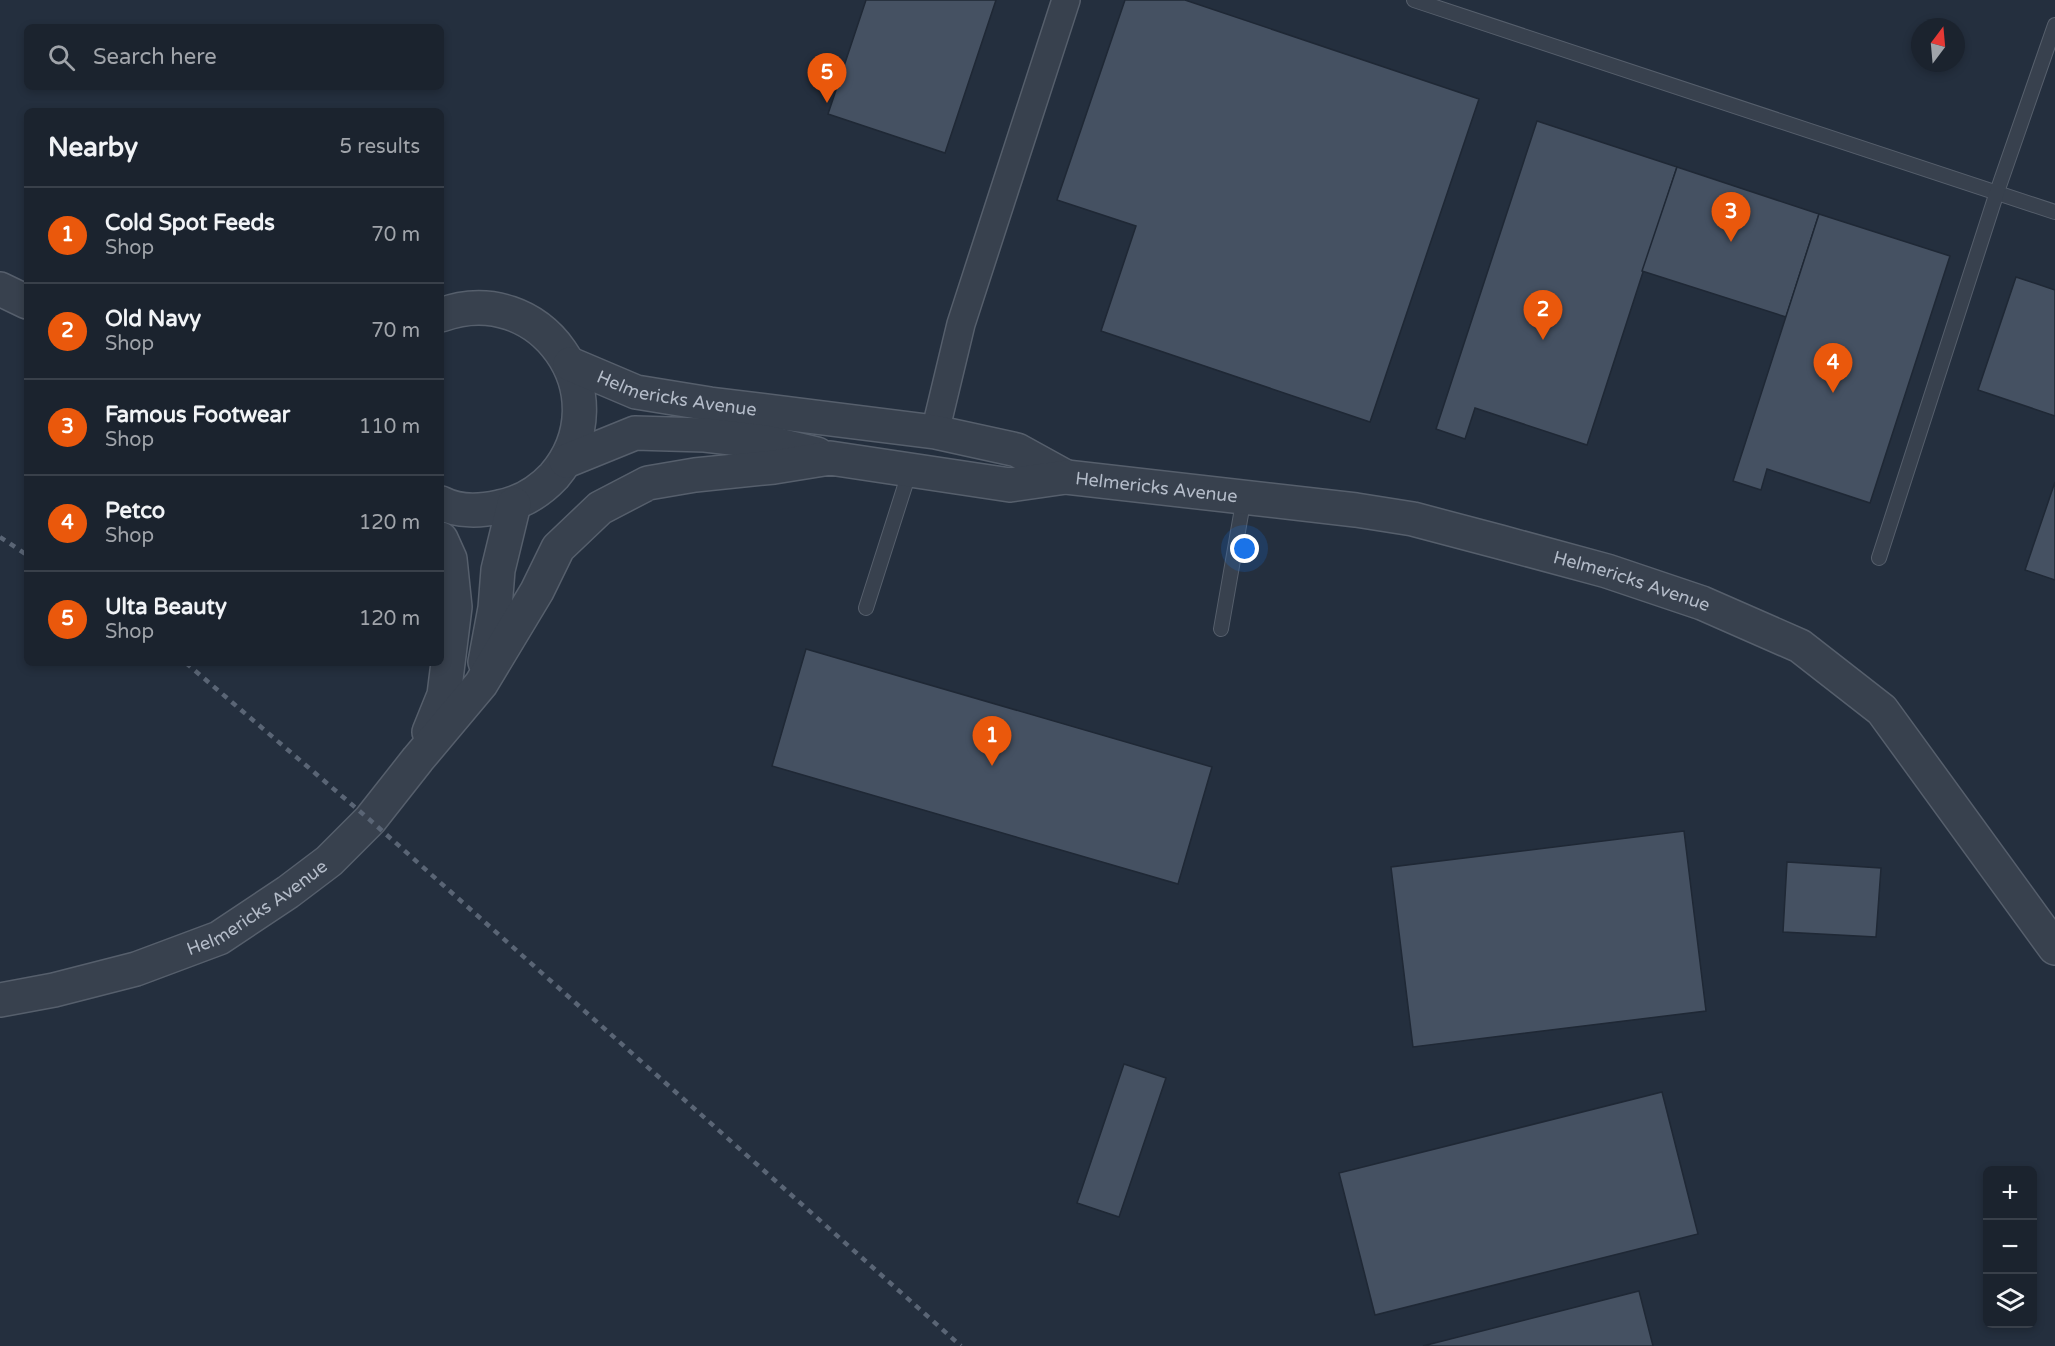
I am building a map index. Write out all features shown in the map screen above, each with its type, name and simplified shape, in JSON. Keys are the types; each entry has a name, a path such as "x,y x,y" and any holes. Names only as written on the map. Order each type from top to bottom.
{"street":[{"path":"935,432 961,324 1066,0"},
{"path":"0,289 24,301"},
{"path":"444,314 458,309 490,308 523,317 550,337 570,364 580,396 578,430 566,462 544,487 514,504 481,511 444,504"},
{"name":"Helmericks Avenue","path":"570,364 636,392 710,404 935,432 1017,450 1066,477"},
{"name":"Helmericks Avenue","path":"566,462 635,433 705,435 766,442 830,458 1010,485 1066,477 1356,510 1413,519 1607,571 1702,603 1800,646 1882,710 2055,948"},
{"name":"Helmericks Avenue","path":"0,1000 54,990 136,969 219,938 329,861 370,820 481,684 537,591 558,548 600,508 648,483 830,458"},
{"name":"Helmericks Avenue","path":"481,684 495,608 498,570 514,504"},
{"name":"Helmericks Avenue","path":"418,759 444,695 455,607 450,559 444,546"},
{"path":"0,1024 54,990"},
{"name":"Helmericks Avenue","path":"0,1011 54,990"}],"lane":[{"path":"1414,0 2055,212"},
{"path":"1879,558 1997,192 2055,25"},
{"path":"866,608 910,470"},
{"path":"1221,629 1244,497"}],"building":[{"path":"866,0 996,0 945,153 828,114"},
{"path":"1125,0 1185,0 1479,99 1370,422 1101,331 1136,226 1057,200"},
{"path":"1537,121 1677,167 1587,445 1475,408 1465,439 1436,429"},
{"path":"1677,167 1819,214 1786,317 1642,271"},
{"path":"1819,214 1950,256 1870,503 1767,469 1761,490 1733,481"},
{"path":"2016,277 2055,290 2055,416 1978,390"},
{"path":"2055,482 2055,580 2025,570"},
{"path":"806,649 1212,767 1178,884 772,766"},
{"path":"1684,831 1706,1011 1413,1047 1391,867"},
{"path":"1787,862 1881,868 1876,937 1783,932"},
{"path":"1124,1064 1166,1078 1119,1217 1077,1203"},
{"path":"1662,1092 1698,1234 1375,1315 1339,1173"},
{"path":"1639,1291 1653,1346 1423,1346"}],"railway":[{"path":"0,537 24,553"},
{"path":"190,666 370,820 961,1346"}],"place":[{"name":"Ulta Beauty","path":"827,103"},
{"name":"Famous Footwear","path":"1731,242"},
{"name":"Old Navy","path":"1543,340"},
{"name":"Petco","path":"1833,393"},
{"name":"Cold Spot Feeds","path":"992,766"}]}
